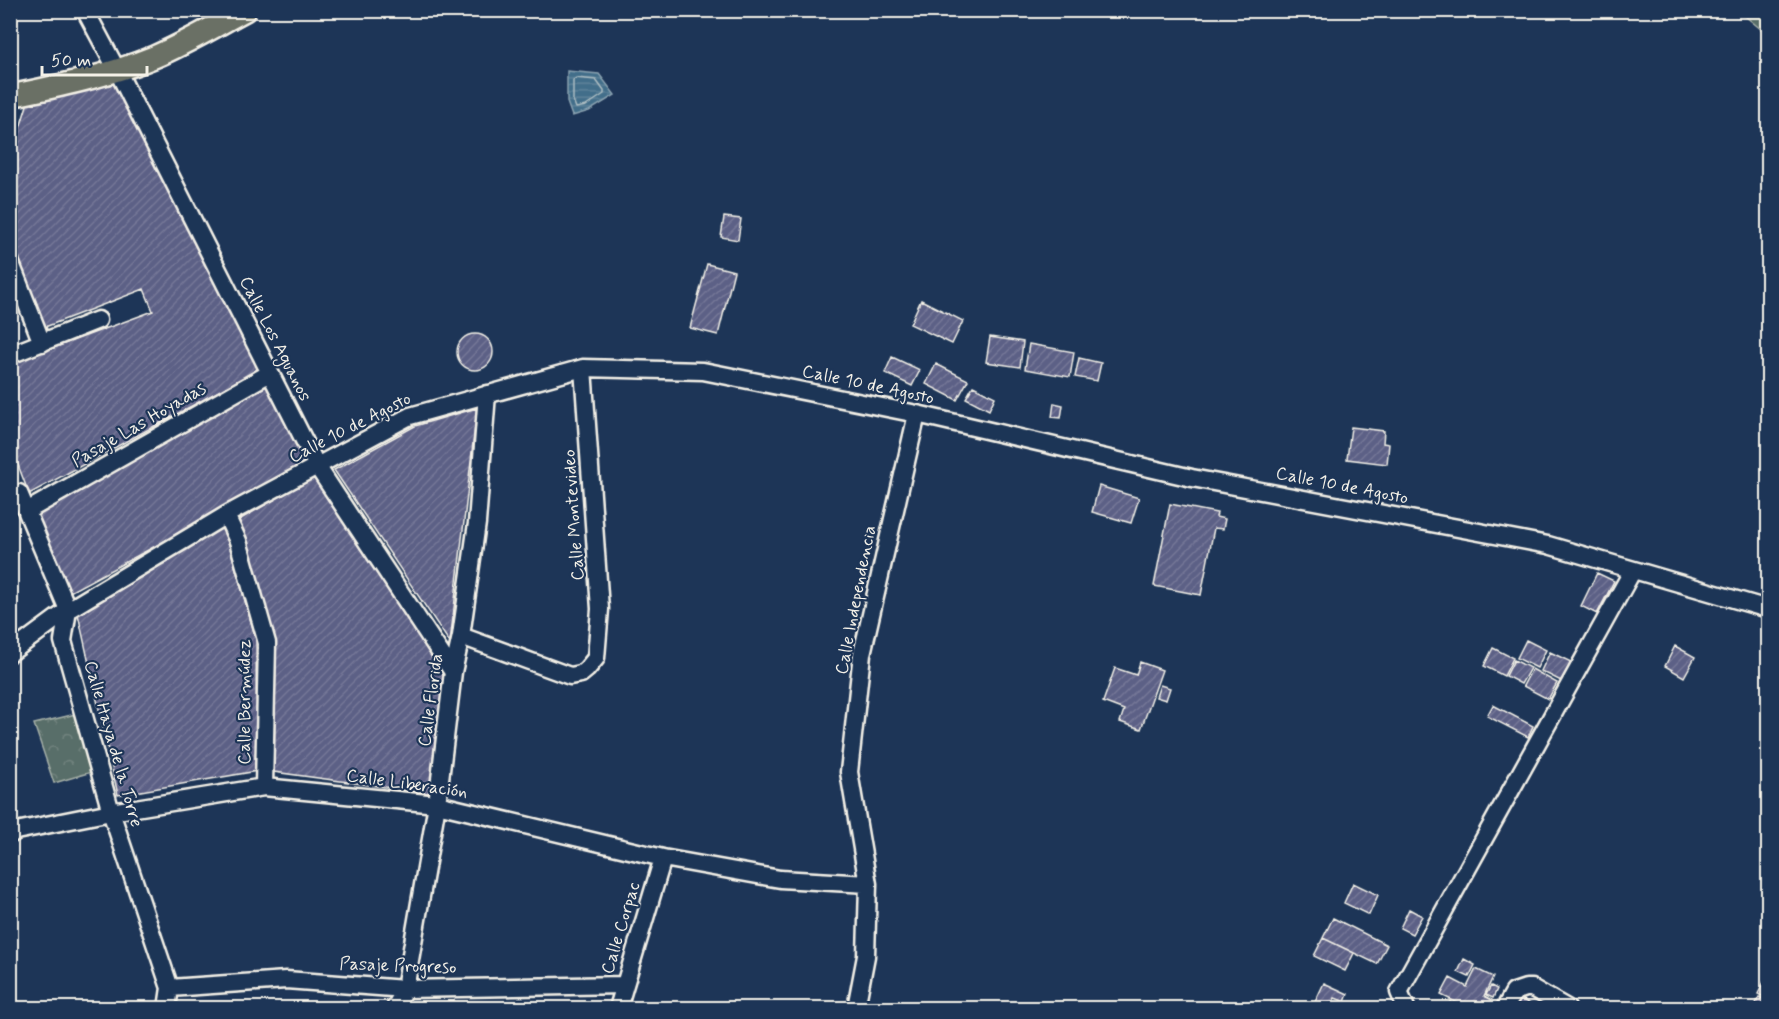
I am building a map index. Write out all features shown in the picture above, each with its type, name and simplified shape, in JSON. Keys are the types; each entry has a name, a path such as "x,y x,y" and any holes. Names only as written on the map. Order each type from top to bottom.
{"main road":[{"path":"10,96 75,83 156,56 245,10"}],"street":[{"name":"Calle Los Aguanos","path":"85,10 317,466 453,672"},
{"path":"10,261 42,343"},
{"path":"10,355 99,320"},
{"name":"Calle 10 de Agosto","path":"10,653 68,610 226,515 410,416 583,368 703,371 917,414 1192,478 1548,545 1768,609"},
{"name":"Calle Montevideo","path":"461,636 570,676 581,674 596,658 600,609 583,368"},
{"name":"Pasaje Las Hoyadas","path":"27,511 270,373"},
{"name":"Calle Florida","path":"395,1008 405,989 437,804 453,672 461,636 477,523 488,394"},
{"name":"Calle Independencia","path":"856,1008 866,956 868,884 849,772 862,654 917,414"},
{"path":"15,494 27,511 68,610"},
{"name":"Calle Bermúdez","path":"226,515 238,541 267,643 264,787"},
{"path":"1406,1008 1399,992 1633,570"},
{"name":"Calle Haya de la Torre","path":"68,610 63,641 111,812 170,988 167,1008"},
{"name":"Calle Liberación","path":"10,835 16,831 111,812 264,787 437,804 663,858 780,879 868,884"},
{"name":"Calle Corpac","path":"618,1008 663,858"},
{"name":"Pasaje Progreso","path":"170,988 286,980 405,989 624,985"},
{"path":"1505,1008 1514,992 1532,988 1567,1008"}],"green space":[{"path":"1739,11 1768,11 1768,35"},
{"path":"76,714 95,771 54,783 34,724"}],"water":[{"path":"567,71 599,74 615,95 589,111 572,116 567,102"}],"building":[{"path":"113,79 260,369 29,494 10,444 10,364 153,311 144,289 45,327 10,240 10,145 15,144 28,102 74,94"},
{"path":"724,217 741,219 738,240 721,237"},
{"path":"707,264 734,271 718,335 690,328"},
{"path":"921,300 963,321 952,344 910,324"},
{"path":"475,334 488,339 493,352 488,365 475,370 462,365 457,352 462,339"},
{"path":"990,337 1023,342 1020,367 986,362"},
{"path":"1029,344 1074,352 1070,377 1025,369"},
{"path":"892,357 920,370 912,386 885,373"},
{"path":"1079,358 1101,363 1097,381 1075,377"},
{"path":"936,364 968,380 957,400 926,384"},
{"path":"266,382 308,464 68,593 34,507"},
{"path":"973,386 995,397 989,410 966,398"},
{"path":"1054,403 1063,405 1061,418 1052,417"},
{"path":"477,408 450,643 334,470 415,426"},
{"path":"1351,427 1384,431 1383,443 1389,444 1387,464 1347,459"},
{"path":"314,477 444,671 429,793 274,772 276,652 239,520"},
{"path":"1099,486 1139,498 1131,523 1092,512"},
{"path":"1170,504 1217,513 1216,517 1225,519 1223,529 1214,528 1201,595 1154,586"},
{"path":"224,527 256,639 257,771 118,795 76,605"},
{"path":"1597,573 1614,581 1597,614 1581,606"},
{"path":"1526,640 1546,650 1537,668 1517,658"},
{"path":"1675,646 1695,657 1684,677 1665,666"},
{"path":"1493,648 1513,658 1504,676 1484,666"},
{"path":"1550,652 1571,662 1561,681 1541,671"},
{"path":"1514,660 1530,668 1521,684 1506,676"},
{"path":"1140,662 1162,670 1141,729 1120,722 1124,710 1103,702 1115,668 1136,675"},
{"path":"1532,669 1557,683 1548,699 1523,686"},
{"path":"1160,685 1170,688 1166,700 1156,697"},
{"path":"1493,705 1533,726 1528,737 1487,716"},
{"path":"1353,883 1378,895 1369,915 1344,903"},
{"path":"1409,909 1422,916 1412,934 1400,928"},
{"path":"1333,918 1387,945 1377,964 1323,938"},
{"path":"1323,938 1354,953 1345,971 1314,956"},
{"path":"1464,959 1475,965 1469,977 1458,972"},
{"path":"1476,969 1493,977 1484,996 1492,1000 1488,1008 1468,1008 1441,995 1450,978 1467,987"},
{"path":"1768,974 1768,993 1766,998 1758,994"},
{"path":"1324,983 1348,994 1345,1002 1335,998 1329,1008 1315,1002"},
{"path":"1491,986 1497,989 1493,998 1486,995"},
{"path":"1759,997 1768,1001 1768,1008 1754,1008"},
{"path":"1521,999 1538,1008 1515,1008"},
{"path":"1450,1002 1462,1008 1446,1008"}]}
